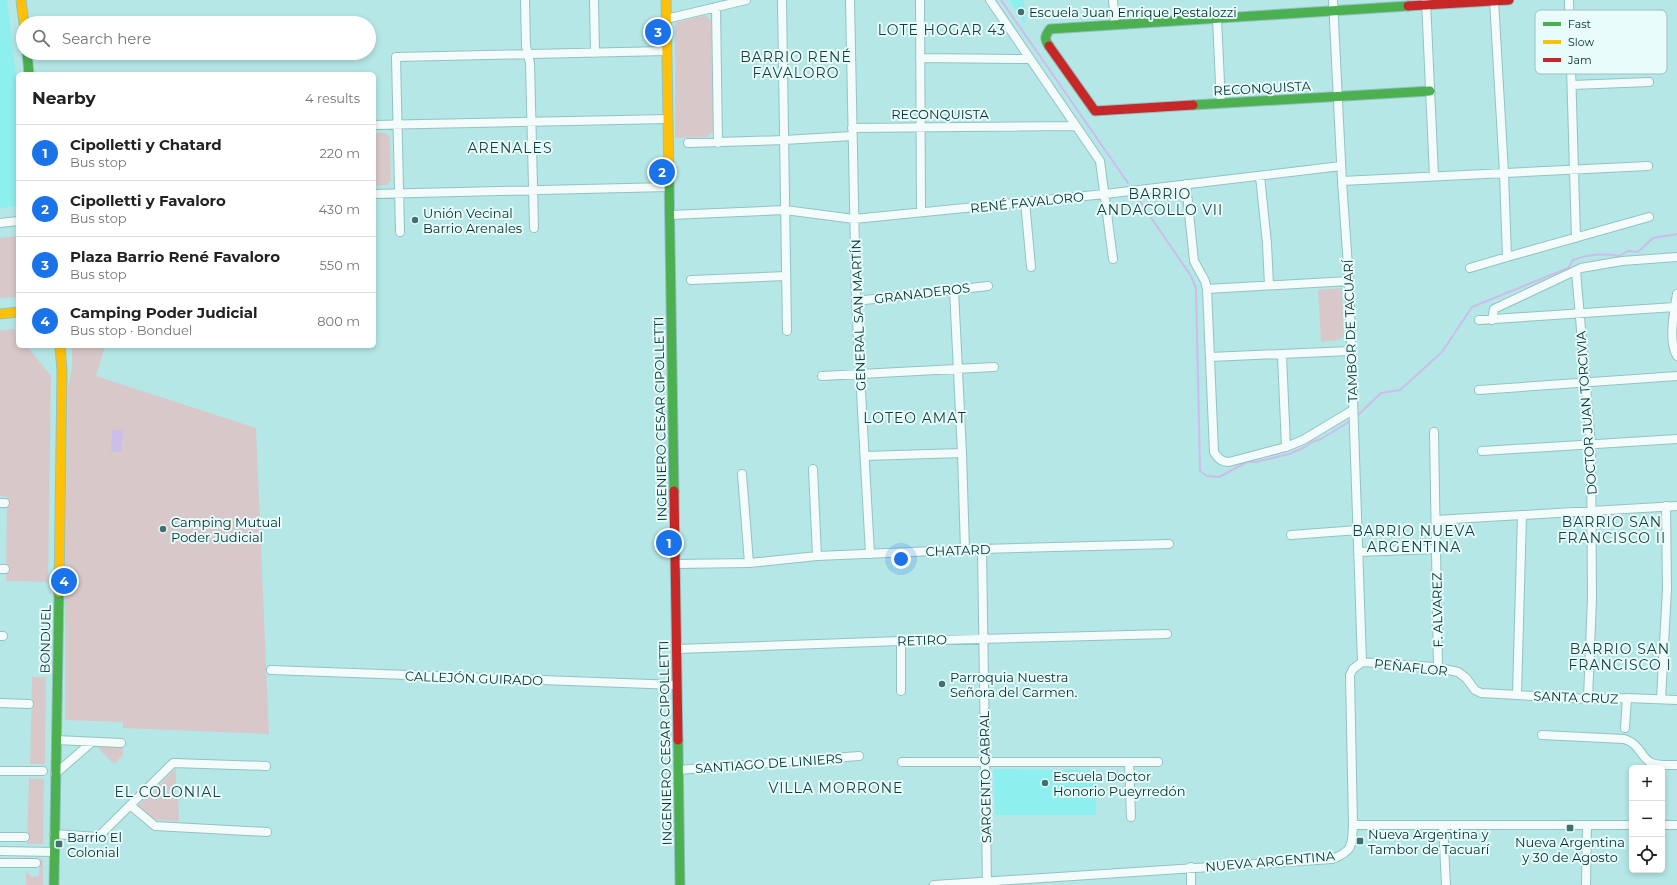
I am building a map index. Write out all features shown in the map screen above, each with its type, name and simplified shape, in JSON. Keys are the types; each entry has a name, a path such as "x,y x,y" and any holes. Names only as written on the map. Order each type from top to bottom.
{"street":[{"path":"21,0 23,16"},
{"path":"525,0 526,46 530,63 534,228"},
{"path":"594,0 595,53"},
{"name":"INGENIERO CESAR CIPOLLETTI","path":"666,0 680,885"},
{"path":"666,18 746,0"},
{"path":"782,0 787,331"},
{"name":"GENERAL SAN MARTÍN","path":"850,0 856,301 870,554"},
{"path":"920,0 921,212"},
{"path":"990,0 1100,161 1112,259"},
{"path":"1113,0 1115,25 1334,11 1426,2 1509,0"},
{"name":"TAMBOR DE TACUARÍ","path":"1333,0 1341,166 1349,280 1350,351 1362,662"},
{"path":"1494,0 1504,173 1506,257"},
{"path":"1569,0 1569,10"},
{"path":"1426,2 1434,176"},
{"path":"716,7 718,142"},
{"path":"1217,19 1221,104"},
{"name":"RECONQUISTA","path":"1115,25 1050,29 1045,36 1045,41 1095,111 1430,91"},
{"path":"400,232 396,57 667,51"},
{"path":"920,58 1029,59"},
{"path":"28,60 29,72"},
{"path":"1572,74 1576,238"},
{"path":"1572,85 1649,82"},
{"path":"376,125 668,119"},
{"name":"RECONQUISTA","path":"688,143 784,140 852,132 921,127 1075,126"},
{"name":"RENÉ FAVALORO","path":"670,215 785,210 854,219 1105,194 1341,166"},
{"path":"1342,181 1648,166"},
{"path":"1260,176 1267,244 1269,285"},
{"path":"1186,184 1193,256 1205,281 1207,290 1214,452 1224,462 1229,462 1286,447 1303,440 1353,412"},
{"path":"376,194 669,187"},
{"path":"1025,202 1031,266"},
{"path":"1470,268 1649,217"},
{"path":"0,223 16,221"},
{"path":"1492,320 1494,309 1576,271 1598,264 1677,257"},
{"name":"DOCTOR JUAN TORCIVIA","path":"1576,271 1591,445 1592,598 1588,699"},
{"path":"691,280 786,276"},
{"path":"1207,290 1349,280"},
{"name":"GRANADEROS","path":"856,301 988,286"},
{"path":"954,290 965,550"},
{"path":"1677,294 1675,307 1674,352 1677,356"},
{"path":"1479,320 1675,307"},
{"path":"0,314 16,312"},
{"name":"BONDUEL","path":"54,885 62,371 60,348"},
{"path":"1210,357 1350,351"},
{"path":"1282,355 1286,447"},
{"path":"822,376 994,367"},
{"path":"1479,390 1677,376"},
{"name":"F. ALVAREZ","path":"1434,432 1438,668"},
{"path":"1482,451 1677,439"},
{"path":"865,456 962,453"},
{"path":"813,469 817,556"},
{"path":"742,474 749,563"},
{"path":"1661,700 1667,588 1666,506"},
{"path":"1436,520 1677,506"},
{"path":"1517,694 1522,515"},
{"path":"1291,535 1358,530"},
{"name":"CHATARD","path":"675,564 749,563 817,556 982,549 1169,544"},
{"name":"SARGENTO CABRAL","path":"982,549 987,883"},
{"path":"1358,552 1436,549"},
{"name":"RETIRO","path":"677,649 983,638 1167,634"},
{"path":"901,641 901,691"},
{"path":"1362,662 1353,669 1350,675 1353,825 1629,825"},
{"name":"PEÑAFLOR","path":"1362,662 1438,668 1458,672 1466,678 1475,690"},
{"name":"CALLEJÓN GUIRADO","path":"271,670 677,685"},
{"name":"SANTA CRUZ","path":"1475,690 1481,693 1588,699 1627,698 1677,700"},
{"path":"1625,728 1627,698"},
{"path":"0,703 29,704"},
{"path":"1542,735 1624,739 1635,744 1648,761 1652,763 1677,765"},
{"path":"56,740 122,743"},
{"path":"55,774 92,742"},
{"name":"SANTIAGO DE LINIERS","path":"678,770 859,756"},
{"path":"54,834 98,836 173,762 266,766"},
{"path":"902,762 1158,762"},
{"path":"1130,762 1131,817"},
{"path":"0,771 43,771"},
{"path":"130,805 155,826 267,832"},
{"name":"NUEVA ARGENTINA","path":"934,885 987,883 1191,867 1332,859 1344,854 1350,848 1353,825"},
{"path":"1443,825 1446,885"},
{"path":"1586,885 1587,825"},
{"path":"1665,825 1677,825"},
{"path":"0,837 25,837"},
{"path":"0,851 54,852"},
{"path":"0,863 36,863"},
{"path":"1191,867 1191,885"}],"shaded area":[{"path":"0,0 7,0 16,75 16,206 0,208"},
{"name":"Escuela Juan Enrique Pestalozzi","path":"1009,0 1024,0 1025,24"},
{"path":"705,15 711,21 713,130 708,137 675,138 675,23"},
{"path":"376,133 385,133 390,137 391,181 386,185 376,186"},
{"path":"16,236 16,297 0,298 0,238"},
{"path":"1342,288 1344,336 1339,340 1321,342 1318,290"},
{"path":"14,329 16,332 16,348 29,348 51,376 48,582 6,581 7,497 0,496 0,330"},
{"name":"Camping Mutual Poder Judicial","path":"72,348 104,348 96,376 256,428 269,734 123,728 123,722 65,720 65,570 68,388 72,368"},
{"path":"112,430 123,431 121,452 111,451"},
{"path":"32,677 46,677 45,764 30,764"},
{"path":"93,743 123,744 123,755 114,764"},
{"path":"176,768 176,794 178,795 179,821 154,820 138,806"},
{"name":"Escuela Doctor Honorio Pueyrredón","path":"994,769 1096,770 1096,815 995,815"},
{"path":"29,778 44,779 43,844 27,844"},
{"path":"40,859 43,859 43,885 26,885 26,872 32,877 39,876"}],"waterway":[{"path":"1001,0 1128,183"},
{"path":"1137,197 1191,276 1196,288 1200,471 1207,476 1219,477 1247,462 1256,462 1289,454 1321,439 1352,420"},
{"path":"1356,417 1381,393 1400,390 1442,352 1472,307 1568,268 1573,260 1585,256 1619,256 1628,251 1638,252 1653,238 1677,234"}],"traffic: fast":[{"path":"1049,46 1046,38 1050,29 1408,6"},
{"path":"28,60 29,72"},
{"path":"1193,105 1430,91"},
{"path":"669,177 674,491"},
{"path":"54,885 59,592"},
{"path":"678,740 680,885"}],"traffic: slow":[{"path":"21,0 23,16"},
{"path":"666,0 669,177"},
{"path":"0,314 16,312"},
{"path":"59,592 62,371 60,348"}],"traffic: jam":[{"path":"1408,6 1509,0"},
{"path":"1049,46 1095,111 1193,105"},
{"path":"674,491 678,740"}],"place":[{"name":"Escuela Juan Enrique Pestalozzi","path":"1021,12"},
{"name":"Plaza Barrio René Favaloro","path":"658,32"},
{"name":"Cipolletti y Favaloro","path":"662,172"},
{"name":"Unión Vecinal Barrio Arenales","path":"415,220"},
{"name":"Camping Mutual Poder Judicial","path":"163,529"},
{"name":"Cipolletti y Chatard","path":"669,543"},
{"name":"Camping Poder Judicial","path":"64,581"},
{"name":"Parroquia Nuestra Señora del Carmen.","path":"942,684"},
{"name":"Escuela Doctor Honorio Pueyrredón","path":"1045,783"},
{"name":"Nueva Argentina y 30 de Agosto","path":"1570,828"},
{"name":"Nueva Argentina y Tambor de Tacuarí","path":"1360,841"},
{"name":"Barrio El Colonial","path":"59,844"}],"district":[{"name":"LOTE HOGAR 43","path":"942,30"},
{"name":"BARRIO RENÉ FAVALORO","path":"796,66"},
{"name":"ARENALES","path":"510,148"},
{"name":"BARRIO ANDACOLLO VII","path":"1160,202"},
{"name":"LOTEO AMAT","path":"915,418"},
{"name":"BARRIO SAN FRANCISCO II","path":"1612,530"},
{"name":"BARRIO NUEVA ARGENTINA","path":"1414,540"},
{"name":"BARRIO SAN FRANCISCO I","path":"1620,658"},
{"name":"VILLA MORRONE","path":"836,788"},
{"name":"EL COLONIAL","path":"168,792"}]}
